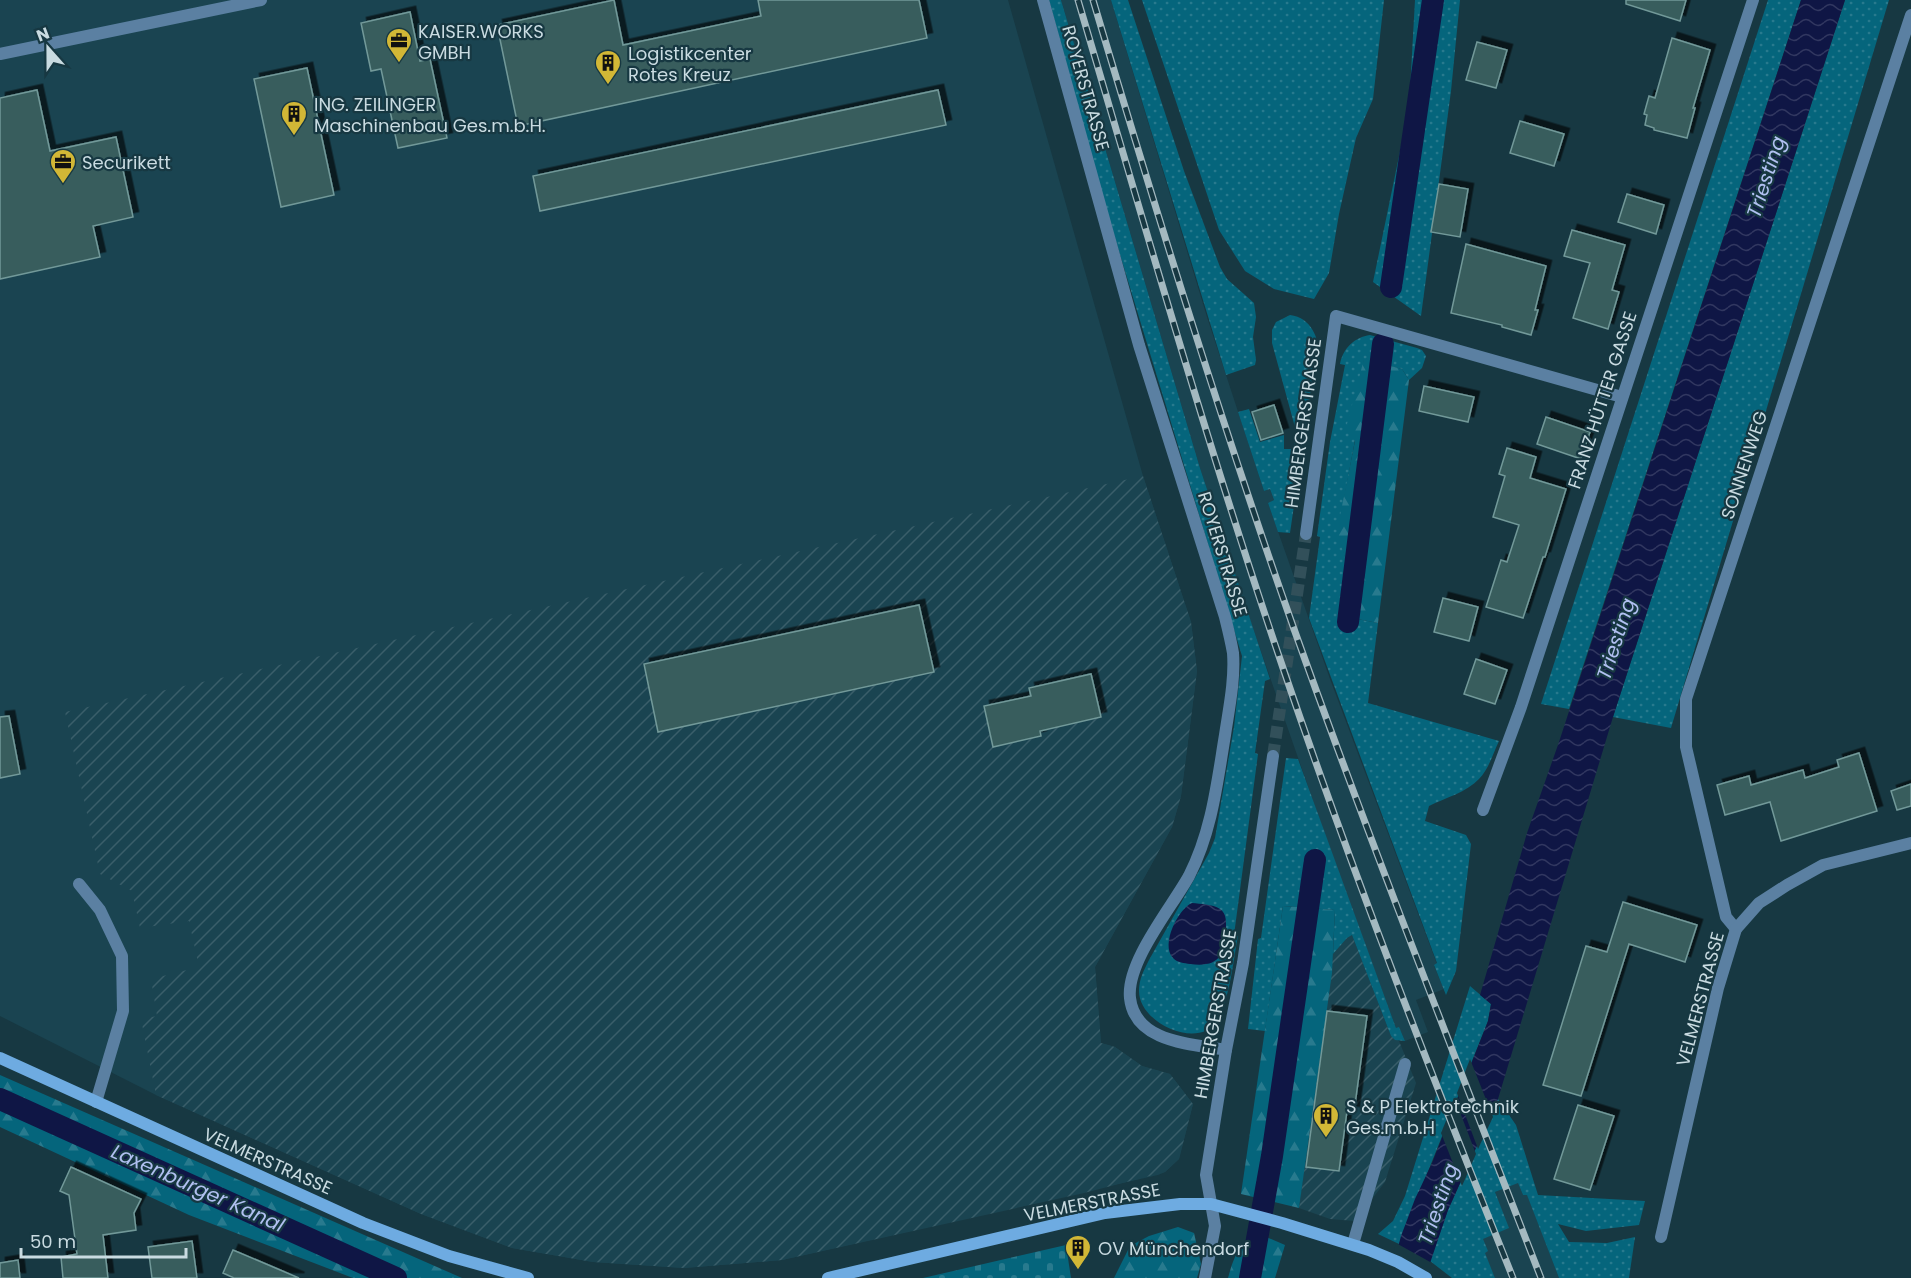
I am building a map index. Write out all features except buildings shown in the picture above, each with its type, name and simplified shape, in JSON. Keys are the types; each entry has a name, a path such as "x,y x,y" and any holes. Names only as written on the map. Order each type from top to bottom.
{"street":[{"path":"0,54 261,0"},
{"name":"ROYERSTRASSE","path":"1043,0 1139,345 1225,617 1233,653 1232,688 1209,829 1189,875 1138,960 1130,998 1139,1020 1153,1033 1174,1041 1226,1050"},
{"name":"FRANZ HÜTTER GASSE","path":"1483,810 1521,707 1753,0"},
{"name":"SONNENWEG","path":"1737,929 1726,918 1686,747 1686,699 1911,15"},
{"name":"HIMBERGERSTRASSE","path":"1306,534 1336,316 1622,397"},
{"name":"HIMBERGERSTRASSE","path":"1205,1278 1215,1226 1206,1175 1226,1050 1244,963 1273,756"},
{"name":"VELMERSTRASSE","path":"1661,1238 1718,988 1737,929 1759,903 1823,865 1911,843"},
{"path":"79,884 100,910 122,956 123,1011 96,1102"},
{"name":"VELMERSTRASSE","path":"0,1058 363,1223 449,1256 528,1278"},
{"path":"1353,1244 1405,1064"},
{"name":"VELMERSTRASSE","path":"828,1278 1105,1213 1180,1204 1211,1204 1282,1222 1369,1250 1398,1262 1426,1278"}],"shaded area":[{"path":"0,0 1008,0 1143,476 1191,622 1197,671 1181,796 1172,827 1095,967 1101,1043 1115,1047 1142,1066 1170,1074 1193,1104 1179,1159 1165,1172 1158,1175 782,1260 684,1268 593,1262 512,1248 421,1214 156,1095 0,1016"},
{"path":"1061,0 1111,0 1207,317 1264,491 1270,489 1274,500 1268,503 1330,679 1437,964 1434,966 1444,989 1416,1000 1428,1032 1405,1041 1399,1028 1396,1028 1333,858 1250,620 1200,468"},
{"path":"1143,476 1191,622 1197,671 1181,796 1172,827 1095,967 1101,1043 1115,1047 1142,1066 1170,1074 1193,1104 1179,1159 1165,1172 1084,1193 782,1260 684,1268 593,1262 512,1248 421,1214 156,1095 141,1019 157,1016 151,979 199,967 189,921 140,928 132,891 100,874 65,712"},
{"path":"1352,935 1391,1036 1399,1041 1416,1083 1385,1182 1355,1221 1330,1219 1299,1208 1333,954"},
{"path":"1518,1182 1523,1195 1527,1194 1559,1278 1495,1278 1484,1252 1487,1250 1482,1239 1508,1228 1495,1192"}],"green space":[{"path":"1049,0 1061,0 1200,468 1270,679 1265,681 1255,753 1258,754 1234,935 1238,936 1230,980 1225,1003 1216,1022 1208,1030 1197,1033 1184,1033 1159,1022 1149,1014 1142,1003 1139,987 1149,960 1209,853 1215,838 1234,727 1242,656 1104,202"},
{"path":"1111,0 1128,0 1184,171 1220,267 1227,279 1254,303 1255,365 1226,375"},
{"path":"1142,0 1384,0 1373,99 1356,138 1329,273 1314,299 1274,289 1245,271 1219,230"},
{"path":"1415,0 1460,0 1451,91 1421,316 1373,282 1409,108"},
{"path":"1768,0 1801,0 1569,709 1541,704"},
{"path":"1845,0 1889,0 1671,728 1613,717"},
{"path":"1290,315 1304,321 1314,332 1319,360 1315,361 1290,533 1278,532 1268,503 1274,500 1270,489 1264,491 1238,412 1249,409 1260,442 1284,435 1284,449 1294,449 1296,431 1272,343 1272,330 1276,322"},
{"path":"1370,335 1417,348 1422,350 1426,356 1422,368 1409,380 1402,369 1364,360 1355,440 1338,531 1348,568 1347,617 1378,623 1368,703 1499,741 1488,766 1479,779 1462,791 1429,806 1425,821 1466,835 1471,844 1456,971 1446,995 1434,965 1437,963 1309,618 1330,442 1345,365 1340,364 1350,344"},
{"path":"1364,359 1402,369 1409,380 1378,623 1347,617 1348,568 1337,531 1355,441 1347,424"},
{"path":"1286,758 1298,759 1396,1028 1399,1027 1405,1041 1395,1040 1391,1036 1352,935 1333,954 1335,910 1283,906 1265,1031 1248,1029 1258,939 1261,938"},
{"path":"1283,906 1335,910 1332,973 1299,1208 1241,1194"},
{"path":"1470,986 1491,1004 1488,1021 1399,1244 1378,1234 1393,1221 1405,1196"},
{"path":"0,1075 462,1278 353,1278 189,1215 0,1127"},
{"path":"1498,1099 1516,1125 1538,1195 1645,1201 1639,1225 1586,1231 1558,1224 1569,1242 1607,1243 1635,1237 1629,1278 1559,1278 1527,1195 1523,1195 1518,1183 1495,1192 1509,1228 1483,1239 1488,1251 1485,1253 1495,1278 1452,1278 1430,1261 1448,1210"},
{"path":"1178,1227 1194,1233 1201,1264 1197,1278 1114,1278 1130,1246 1149,1236"},
{"path":"1264,1236 1285,1245 1275,1278 1228,1278 1233,1262 1243,1246"},
{"path":"1066,1245 1071,1278 923,1278"}],"water":[{"name":"Triesting","path":"1801,0 1845,0 1613,717 1498,1099 1448,1210 1425,1278 1390,1278 1401,1236 1415,1199 1432,1163 1488,1021 1491,1004 1480,995 1527,833 1559,742"},
{"path":"1192,903 1217,907 1225,916 1226,939 1222,953 1214,962 1200,965 1179,962 1170,952 1169,944 1173,927 1182,912"}],"pier":[{"path":"1470,1059 1493,1117 1478,1149 1457,1093"},
{"path":"1455,1099 1476,1154 1462,1186 1441,1133"},
{"path":"1396,1243 1432,1263 1428,1278 1387,1278"}],"waterway":[{"path":"1391,287 1433,0"},
{"path":"1348,622 1383,344"},
{"path":"1250,1278 1272,1156 1315,860"},
{"name":"Laxenburger Kanal","path":"0,1099 396,1278"}],"tunnel":[{"path":"1273,756 1306,534"}],"railway":[{"path":"1078,0 1203,419 1283,668 1394,975 1513,1278"},
{"path":"1093,0 1190,316 1294,629 1384,873 1541,1278"}],"place":[{"name":"KAISER.WORKS GMBH","path":"399,64"},
{"name":"Logistikcenter Rotes Kreuz","path":"608,86"},
{"name":"ING. ZEILINGER Maschinenbau Ges.m.b.H.","path":"294,137"},
{"name":"Securikett","path":"63,185"},
{"name":"S & P Elektrotechnik Ges.m.b.H","path":"1326,1139"},
{"name":"OV Münchendorf","path":"1078,1271"}]}
